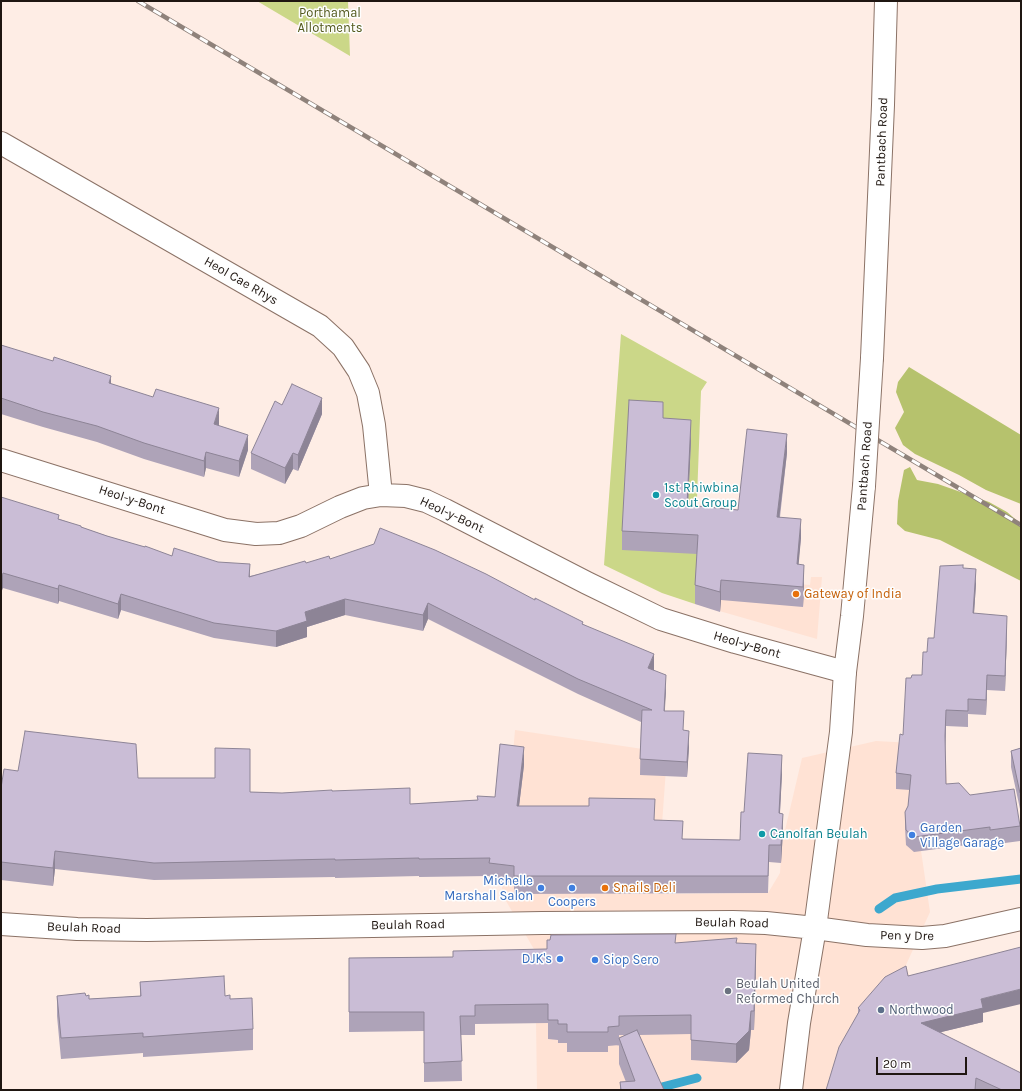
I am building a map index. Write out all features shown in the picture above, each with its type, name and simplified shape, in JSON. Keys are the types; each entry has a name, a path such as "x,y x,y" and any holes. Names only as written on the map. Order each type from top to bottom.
{"street":[{"name":"Pantbach Road","path":"790,1090 799,1023 815,928 841,732 845,672 852,616 864,486 880,192 886,1"},
{"name":"Heol Cae Rhys","path":"1,143 320,326 343,347 359,371 368,393 374,425 381,495"},
{"name":"Heol-y-Bont","path":"1,460 225,530 256,534 278,532 301,526 363,498 381,495 406,496 426,501 594,587 661,619 728,640 845,672"},
{"name":"Pen y Dre","path":"815,928 867,935 922,938 945,936 1021,919"},
{"name":"Beulah Road","path":"1,924 77,929 147,930 534,923 733,922 766,923 815,928"}],"shaded area":[{"path":"697,575 810,585 811,577 822,577 817,639 695,604"},
{"path":"515,730 663,752 667,755 661,838 660,894 768,893 780,873 782,843 802,758 876,741 913,743 945,741 948,798 914,803 930,912 906,965 926,1036 950,1090 537,1090 535,951 502,894"}],"green space":[{"name":"Porthamal Allotments","path":"257,1 348,1 350,56"},
{"path":"621,334 707,382 701,391 696,525 700,525 695,604 662,593 604,565"},
{"path":"909,367 1021,435 1021,504 986,490 915,454 903,445 895,428 904,412 896,392 898,382"},
{"path":"910,467 917,480 938,484 989,502 1007,512 1021,524 1021,581 940,540 905,531 897,524 898,501 904,470"}],"building":[{"path":"1,345 53,361 54,357 111,376 109,383 153,397 156,389 219,408 214,424 248,435 239,461 206,452 204,461 144,443 97,426 43,412 1,398"},
{"path":"292,384 322,398 298,455 293,453 285,468 251,453 275,401 282,405"},
{"path":"629,400 663,402 663,418 691,420 687,505 738,510 747,429 787,434 777,517 801,519 797,564 804,565 803,587 721,580 720,592 695,585 698,535 622,531"},
{"path":"1,497 59,515 58,519 107,536 145,546 172,556 174,548 218,562 250,564 249,577 305,561 306,563 329,556 330,559 374,544 380,528 435,550 486,574 535,600 535,598 583,622 582,624 654,654 648,668 666,675 664,711 684,711 683,730 689,731 687,762 640,759 642,710 652,710 578,679 428,603 423,615 345,599 305,612 307,621 276,631 214,623 121,594 118,604 59,585 58,589 3,573 1,578"},
{"path":"963,565 963,568 976,569 973,613 1007,616 1005,676 987,675 986,700 968,699 968,711 946,710 946,784 959,783 970,795 1014,789 1020,826 990,830 990,827 914,837 906,830 905,812 908,806 911,775 896,773 900,734 903,735 906,678 911,678 912,675 922,675 923,652 927,652 928,638 934,638 940,566"},
{"path":"25,731 136,744 138,778 215,778 215,748 250,749 250,792 282,793 410,788 410,804 478,800 477,796 495,797 500,744 524,747 517,806 589,806 589,798 655,799 654,820 683,821 682,839 740,840 741,812 744,812 748,753 782,755 779,813 783,814 781,845 769,845 768,876 514,876 514,866 489,863 490,858 335,859 154,863 55,851 53,868 1,862 1,788 4,769 18,771"},
{"path":"1021,748 1021,792 1020,793 1011,751"},
{"path":"676,934 675,943 737,938 736,943 756,944 754,1011 751,1011 749,1031 736,1044 691,1040 691,1015 619,1016 619,1026 608,1027 608,1032 567,1032 567,1024 558,1024 558,1020 548,1020 548,1004 475,1005 475,1016 460,1016 462,1061 424,1063 424,1012 349,1012 349,958 453,957 453,951 547,949 547,940 550,940 551,935"},
{"path":"1021,947 1021,989 981,999 983,1008 921,1023 1021,1073 1021,1090 1002,1090 976,1078 975,1090 826,1090 839,1047 860,1010 858,1008 885,977 906,966 908,976"},
{"path":"224,976 225,996 230,995 230,999 252,998 253,1029 143,1037 143,1033 61,1038 57,996 85,993 86,996 89,995 89,999 141,996 140,982"},
{"path":"637,1030 664,1090 621,1090 620,1082 635,1081 619,1038"}],"waterway":[{"path":"879,909 895,898 937,889 1021,879"},
{"path":"650,1090 697,1078"}],"railway":[{"path":"138,1 1021,525"}],"place":[{"name":"1st Rhiwbina Scout Group","path":"656,495"},
{"name":"Gateway of India","path":"796,594"},
{"name":"Canolfan Beulah","path":"762,834"},
{"name":"Garden Village Garage","path":"912,835"},
{"name":"Michelle Marshall Salon","path":"541,888"},
{"name":"Coopers","path":"572,888"},
{"name":"Snails Deli","path":"605,888"},
{"name":"DJK's","path":"560,959"},
{"name":"Siop Sero","path":"595,960"},
{"name":"Beulah United Reformed Church","path":"728,991"},
{"name":"Northwood","path":"881,1010"}]}
